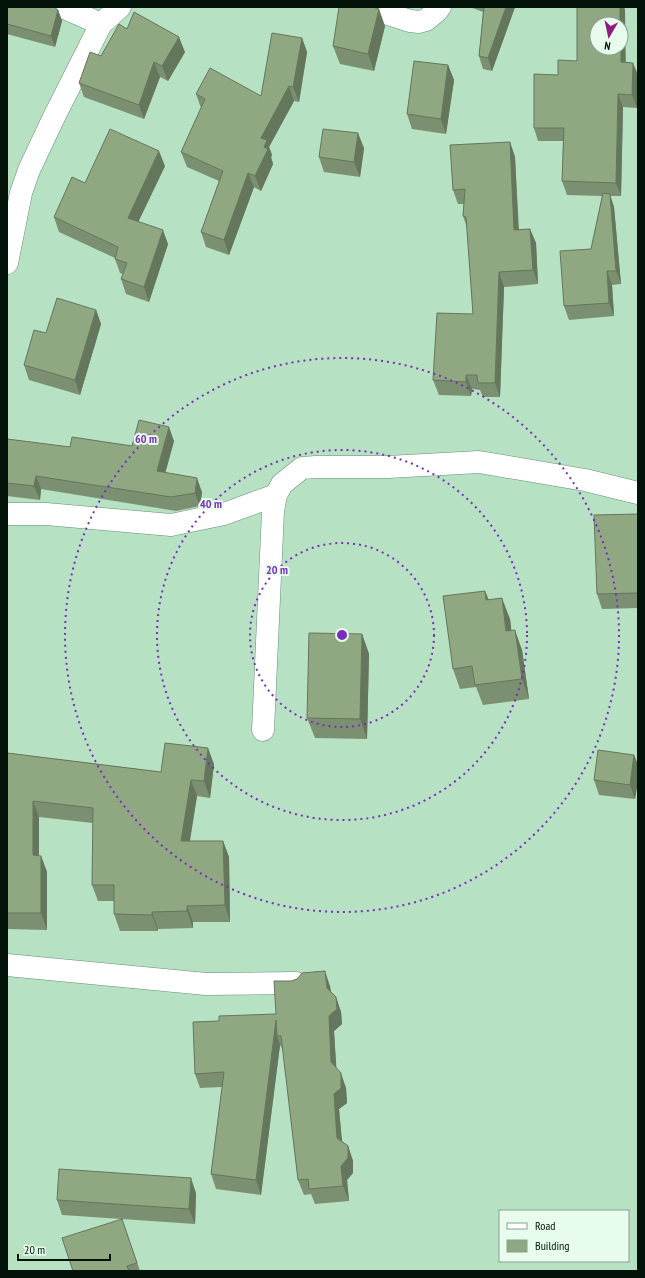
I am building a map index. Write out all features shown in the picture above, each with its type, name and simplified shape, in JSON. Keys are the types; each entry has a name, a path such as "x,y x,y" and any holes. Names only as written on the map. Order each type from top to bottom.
{"street":[{"path":"62,7 101,24"},
{"path":"7,263 21,192 29,170 101,24 120,7"},
{"path":"368,7 410,21 419,22 426,20 437,12 440,7"},
{"path":"264,730 273,510 276,495 282,484 302,468 388,467 479,462 584,480 638,493"},
{"path":"7,514 46,514 171,525 224,514 276,495"},
{"path":"7,965 206,984 296,983"}],"building":[{"path":"7,7 54,7 58,10 51,36 7,24"},
{"path":"339,7 373,7 379,9 368,54 333,46"},
{"path":"484,7 506,7 488,58 479,56"},
{"path":"577,7 620,7 620,16 589,16 589,56 621,56 621,62 633,63 632,95 618,94 616,183 562,181 564,128 534,128 534,74 558,75 558,60 577,61"},
{"path":"134,12 179,37 162,66 154,62 139,105 79,83 90,52 101,56 119,24 127,29"},
{"path":"272,33 302,38 293,87 289,86 261,138 267,140 264,147 268,149 255,176 248,173 224,240 201,232 223,171 181,152 205,99 196,94 210,68 261,96"},
{"path":"414,61 448,65 441,119 407,114"},
{"path":"110,129 159,151 128,218 163,230 144,287 121,279 127,263 115,259 118,247 54,217 72,177 85,183"},
{"path":"323,129 358,133 354,162 319,157"},
{"path":"510,142 514,230 530,229 533,270 499,272 495,383 478,383 477,375 466,375 466,382 433,380 437,313 473,314 466,217 463,216 465,189 453,190 450,145"},
{"path":"603,193 610,194 616,271 607,271 609,303 564,306 560,251 591,249"},
{"path":"57,298 96,310 75,380 24,365 34,330 46,333"},
{"path":"139,420 169,427 157,471 197,478 195,493 171,497 36,476 34,486 7,483 7,439 70,447 72,437 132,446"},
{"path":"638,514 638,593 597,594 594,515"},
{"path":"485,591 486,600 502,598 506,631 515,630 522,679 475,685 472,666 453,669 443,596"},
{"path":"309,633 362,634 360,719 307,718"},
{"path":"165,743 208,748 204,781 191,780 181,841 223,841 225,905 187,906 187,911 152,912 152,915 114,914 114,885 92,885 93,808 33,801 33,855 41,856 41,913 7,913 7,753 161,772"},
{"path":"598,750 634,755 630,785 594,780"},
{"path":"325,971 327,988 336,997 337,1009 329,1016 331,1062 341,1073 341,1088 334,1094 337,1138 348,1146 348,1158 341,1166 343,1186 309,1189 308,1179 298,1180 281,1036 277,1036 276,1020 256,1180 211,1174 224,1072 195,1074 193,1022 219,1021 219,1016 276,1014 274,981 291,981 297,979 302,973"},
{"path":"59,1169 191,1178 189,1209 57,1200"},
{"path":"122,1219 137,1263 127,1266 129,1271 73,1271 62,1238"}]}
